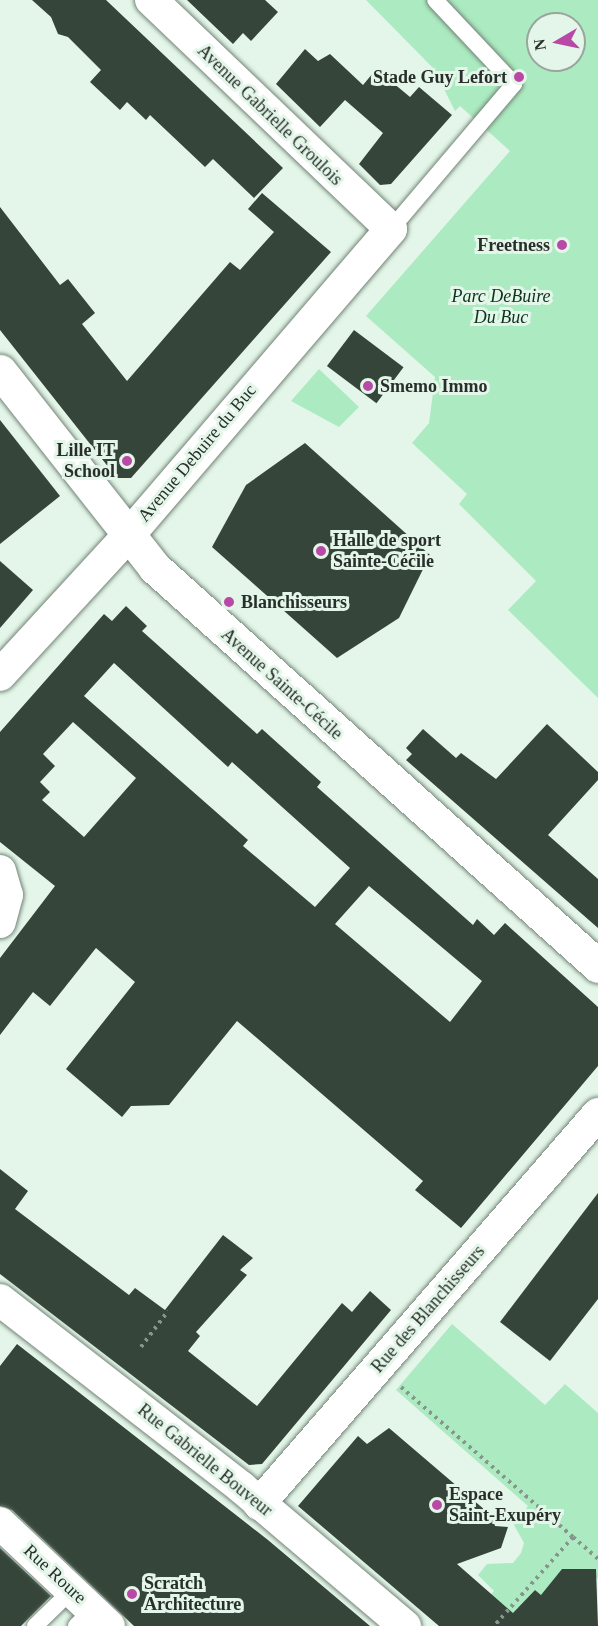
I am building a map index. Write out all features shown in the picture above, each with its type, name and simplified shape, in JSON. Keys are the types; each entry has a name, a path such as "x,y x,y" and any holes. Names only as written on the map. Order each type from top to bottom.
{"street":[{"name":"Avenue Gabrielle Groulois","path":"151,0 391,229"},
{"name":"Avenue Debuire du Buc","path":"0,675 128,536 391,229"},
{"name":"Avenue Sainte-Cécile","path":"0,371 154,567 598,966"},
{"path":"0,871 7,895 0,922"},
{"name":"Rue des Blanchisseurs","path":"259,1504 598,1114"},
{"name":"Rue Gabrielle Bouveur","path":"2,1307 259,1504 405,1626"},
{"name":"Rue Roure","path":"0,1523 87,1613"}],"lane":[{"path":"391,229 514,84 435,0"},
{"path":"35,1626 87,1613"}],"path":[{"path":"141,1347 168,1311"},
{"path":"378,1366 598,1559"},
{"path":"494,1626 573,1537"}],"green space":[{"name":"Parc DeBuire Du Buc","path":"366,0 598,0 598,698 508,610 536,581 459,504 467,494 412,443 429,423 435,377 366,316 510,151 460,106 455,111 434,69"},
{"path":"319,369 359,407 339,427 291,401"},
{"path":"452,1324 545,1405 565,1384 598,1413 598,1578 541,1595 535,1590 502,1626 463,1626 494,1591 478,1575 487,1564 513,1563 521,1553 524,1543 514,1525 528,1506 396,1390"}],"building":[{"path":"32,0 106,0 283,168 254,198 213,159 205,167 150,115 146,120 127,102 120,110 90,82 101,70 68,37 58,34 51,17"},
{"path":"187,0 265,0 278,12 251,41 243,33 233,44"},
{"path":"305,49 318,61 330,54 363,85 373,73 378,78 386,77 410,97 419,87 452,115 391,184 380,185 359,164 383,133 345,100 320,127 276,84"},
{"path":"262,193 331,252 131,478 117,478 0,330 0,207 60,285 68,279 95,313 82,324 127,381 230,262 240,270 274,232 248,209"},
{"name":"Smemo Immo","path":"354,330 404,367 376,403 327,366"},
{"path":"0,420 60,496 0,544"},
{"name":"Halle de sport Sainte-Cécile","path":"305,443 430,555 399,618 337,658 212,547 246,485"},
{"path":"0,561 33,590 0,628"},
{"path":"126,606 147,626 142,631 257,734 262,729 321,782 317,787 473,925 477,919 494,935 505,923 598,1007 598,1066 461,1228 415,1190 423,1181 237,1021 169,1105 131,1106 122,1117 66,1069 135,982 96,948 50,1006 33,992 0,1035 0,958 55,886 0,842 0,732 104,614 112,621","holes":["114,663 228,767 232,762 350,868 315,907 243,846 248,840 84,696","73,722 136,778 84,837 42,800 50,792 40,782 55,766 43,754","369,886 482,981 450,1022 335,924"]},
{"path":"547,724 598,772 598,780 548,835 598,879 598,928 406,760 412,754 406,748 423,729 456,758 461,753 496,779"},
{"path":"0,1169 28,1191 15,1209 129,1295 135,1288 165,1310 223,1235 253,1258 240,1270 247,1275 196,1332 200,1336 188,1351 257,1406 342,1303 352,1312 370,1291 391,1310 262,1464 249,1465 0,1274"},
{"path":"598,1193 598,1299 550,1361 500,1322"},
{"path":"17,1344 268,1540 370,1626 134,1626 12,1510 0,1506 0,1366"},
{"path":"389,1428 492,1516 495,1526 508,1527 501,1548 457,1564 513,1613 535,1590 541,1595 562,1569 596,1569 598,1626 439,1626 298,1506 358,1436 367,1444"},
{"path":"0,1548 51,1596 21,1626 0,1626"}],"place":[{"name":"Stade Guy Lefort","path":"519,77"},
{"name":"Freetness","path":"562,245"},
{"name":"Smemo Immo","path":"368,386"},
{"name":"Lille IT School","path":"127,461"},
{"name":"Halle de sport Sainte-Cécile","path":"321,551"},
{"name":"Blanchisseurs","path":"229,602"},
{"name":"Espace Saint-Exupéry","path":"437,1505"},
{"name":"Scratch Architecture","path":"132,1594"}]}
